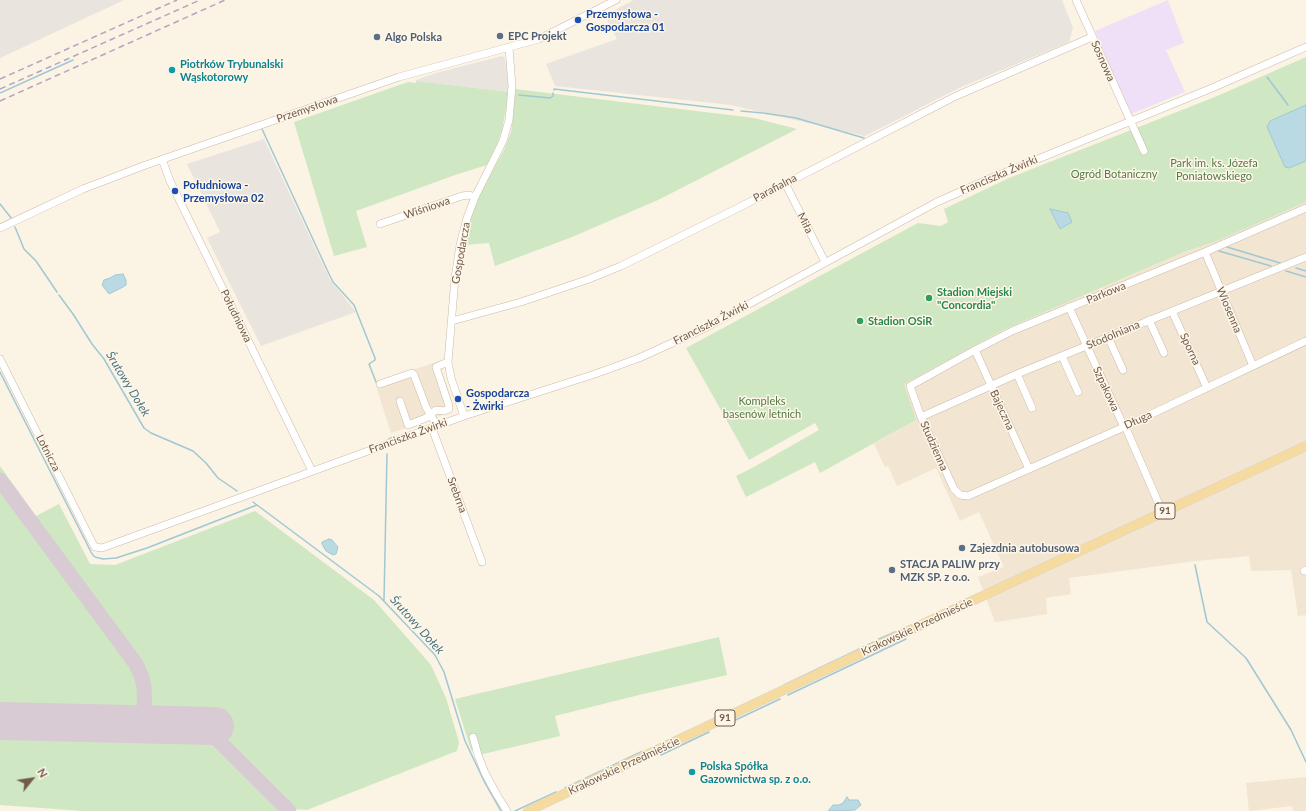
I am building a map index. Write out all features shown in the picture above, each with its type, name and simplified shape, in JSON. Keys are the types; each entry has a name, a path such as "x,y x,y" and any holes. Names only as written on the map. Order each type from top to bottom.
{"main road":[{"name":"Krakowskie Przedmieście","path":"528,811 1306,446"}],"street":[{"name":"Przemysłowa","path":"0,228 117,175 162,159 399,77 438,65 509,48 539,39 616,0"},
{"name":"Sosnowa","path":"1076,0 1144,151"},
{"name":"Parafialna","path":"452,320 521,302 589,279 621,266 740,207 957,95 1092,37"},
{"name":"Franciszka Żwirki","path":"95,547 102,548 464,416 595,374 639,358 705,328 950,196 1043,156 1207,90 1306,47"},
{"name":"Gospodarcza","path":"464,416 448,362 455,278 460,245 467,218 475,197 503,141 510,120 512,86 509,48"},
{"name":"Południowa","path":"162,159 170,181 312,471"},
{"name":"Miła","path":"785,183 825,262"},
{"name":"Wiśniowa","path":"380,224 462,196 469,195 475,197"},
{"name":"Parkowa","path":"910,386 1012,331 1205,252 1306,208"},
{"name":"Wiosenna","path":"1205,252 1220,291 1253,366"},
{"name":"Stodolniana","path":"921,417 1017,374 1306,257"},
{"name":"Szpakowa","path":"1069,307 1163,512"},
{"name":"Sporna","path":"1172,311 1207,388"},
{"path":"1149,320 1164,353"},
{"path":"1108,337 1124,370"},
{"name":"Długa","path":"968,496 1125,427 1306,341"},
{"name":"Bajeczna","path":"975,350 1029,469"},
{"path":"1062,356 1078,392"},
{"name":"Lotnicza","path":"0,359 95,547"},
{"path":"400,401 408,425 426,418 436,410 446,410 449,408 436,367 448,362"},
{"name":"Srebrna","path":"380,384 412,372 430,414 482,562"},
{"path":"1017,374 1032,408"},
{"name":"Studzienna","path":"910,386 921,417 954,489 960,495 968,496"},
{"path":"473,737 478,756 485,773 507,811"}],"shaded area":[{"path":"0,0 124,0 0,58"},
{"path":"634,0 1062,0 1073,28 1069,42 959,88 865,136 731,105 555,86 546,64 617,39 605,15"},
{"path":"1168,0 1184,43 1166,50 1185,92 1131,114 1095,31"},
{"path":"502,56 505,58 506,66 508,67 509,92 416,81 436,73"},
{"path":"264,139 330,280 356,312 261,346 207,238 220,232 187,164"},
{"path":"1306,202 1306,615 1298,616 1291,570 1251,571 1249,556 1196,561 1069,578 1071,594 1046,598 1047,614 995,622 978,577 1004,567 979,512 960,521 936,468 897,486 888,466 885,467 874,444 916,420 901,385 1003,330 1184,252 1217,241"},
{"path":"439,361 453,405 448,413 391,433 375,383"},
{"path":"1306,777 1306,811 1293,811 1292,806 1249,811 1246,783"}],"green space":[{"path":"1306,57 1306,202 1217,241 1184,252 1003,330 904,384 916,420 820,473 815,462 746,497 736,476 819,430 815,423 749,460 686,348 918,223 941,226 948,222 944,209 1009,178 1215,97"},
{"path":"416,81 509,92 502,130 498,142 487,165 356,211 367,247 334,256 294,122 408,82 416,83"},
{"path":"515,89 754,118 797,129 658,200 572,237 495,266 489,243 465,245 473,210 479,195 504,150 511,132"},
{"path":"0,466 36,516 59,504 90,564 115,565 255,511 374,600 431,665 446,698 459,742 457,751 307,810 295,809 222,737 222,713 151,718 150,685 141,660 0,473"},
{"path":"0,485 131,661 139,678 142,689 142,707 139,715 134,717 0,712"},
{"path":"719,637 727,675 555,716 560,736 479,755 471,750 455,699"},
{"path":"0,731 209,738 282,811 83,811 0,805"}],"water":[{"path":"1306,105 1306,161 1289,168 1285,167 1267,127 1270,121"},
{"path":"1050,209 1068,213 1072,222 1060,229"},
{"path":"123,274 126,280 126,285 109,294 102,285 104,280 115,275"},
{"path":"329,539 332,540 338,547 336,554 333,555 326,551 322,544 322,542"},
{"path":"847,797 849,800 858,800 861,805 855,810 828,811 833,805 843,803"}],"waterway":[{"path":"0,93 73,60"},
{"path":"1267,77 1288,105"},
{"path":"554,90 733,110"},
{"path":"519,95 550,98 553,96 553,93"},
{"path":"741,111 796,118 864,138"},
{"path":"262,129 333,282 354,305 375,358 375,360 369,364 376,382"},
{"name":"Śrutowy Dołek","path":"0,204 12,219"},
{"name":"Śrutowy Dołek","path":"15,227 24,249 36,261 57,292"},
{"path":"1227,247 1280,263"},
{"path":"1219,251 1271,266"},
{"path":"1296,268 1306,271"},
{"path":"1286,271 1306,277"},
{"name":"Śrutowy Dołek","path":"59,295 104,359 144,428 151,433 193,451 206,463 218,478 237,491"},
{"path":"0,372 92,554 95,557 103,559 116,558 147,548 257,505"},
{"path":"389,439 393,437"},
{"path":"384,600 387,454"},
{"name":"Śrutowy Dołek","path":"253,502 379,596 435,655 444,672 465,741 485,783 501,811"},
{"path":"1195,565 1207,622 1246,658 1291,730 1306,762"},
{"path":"879,639 895,632"},
{"path":"788,695 906,639"},
{"path":"784,685 874,642"},
{"path":"727,724 780,699"},
{"path":"661,755 709,732"},
{"path":"565,788 643,751"},
{"path":"515,811 556,792"}],"taxiway":[{"path":"0,480 136,664 144,687 145,718 142,723"},
{"path":"203,725 289,811"}],"runway":[{"path":"0,721 215,726"}],"railway":[{"path":"0,79 177,0"},
{"path":"0,89 200,0"},
{"path":"0,101 225,0"}],"place":[{"name":"Przemysłowa - Gospodarcza 01","path":"578,20"},
{"name":"EPC Projekt","path":"500,36"},
{"name":"Algo Polska","path":"377,37"},
{"name":"Piotrków Trybunalski Wąskotorowy","path":"172,70"},
{"name":"Południowa - Przemysłowa 02","path":"175,191"},
{"name":"Stadion Miejski \"Concordia\"","path":"929,298"},
{"name":"Stadion OSiR","path":"860,321"},
{"name":"Gospodarcza - Żwirki","path":"458,399"},
{"name":"Zajezdnia autobusowa","path":"962,548"},
{"name":"STACJA PALIW przy MZK SP. z o.o.","path":"892,570"},
{"name":"Polska Spółka Gazownictwa sp. z o.o.","path":"692,772"}],"park label":[{"name":"Park im. ks. Józefa Poniatowskiego","path":"1214,169"},
{"name":"Ogród Botaniczny","path":"1114,174"},
{"name":"Kompleks basenów letnich","path":"762,407"}]}
